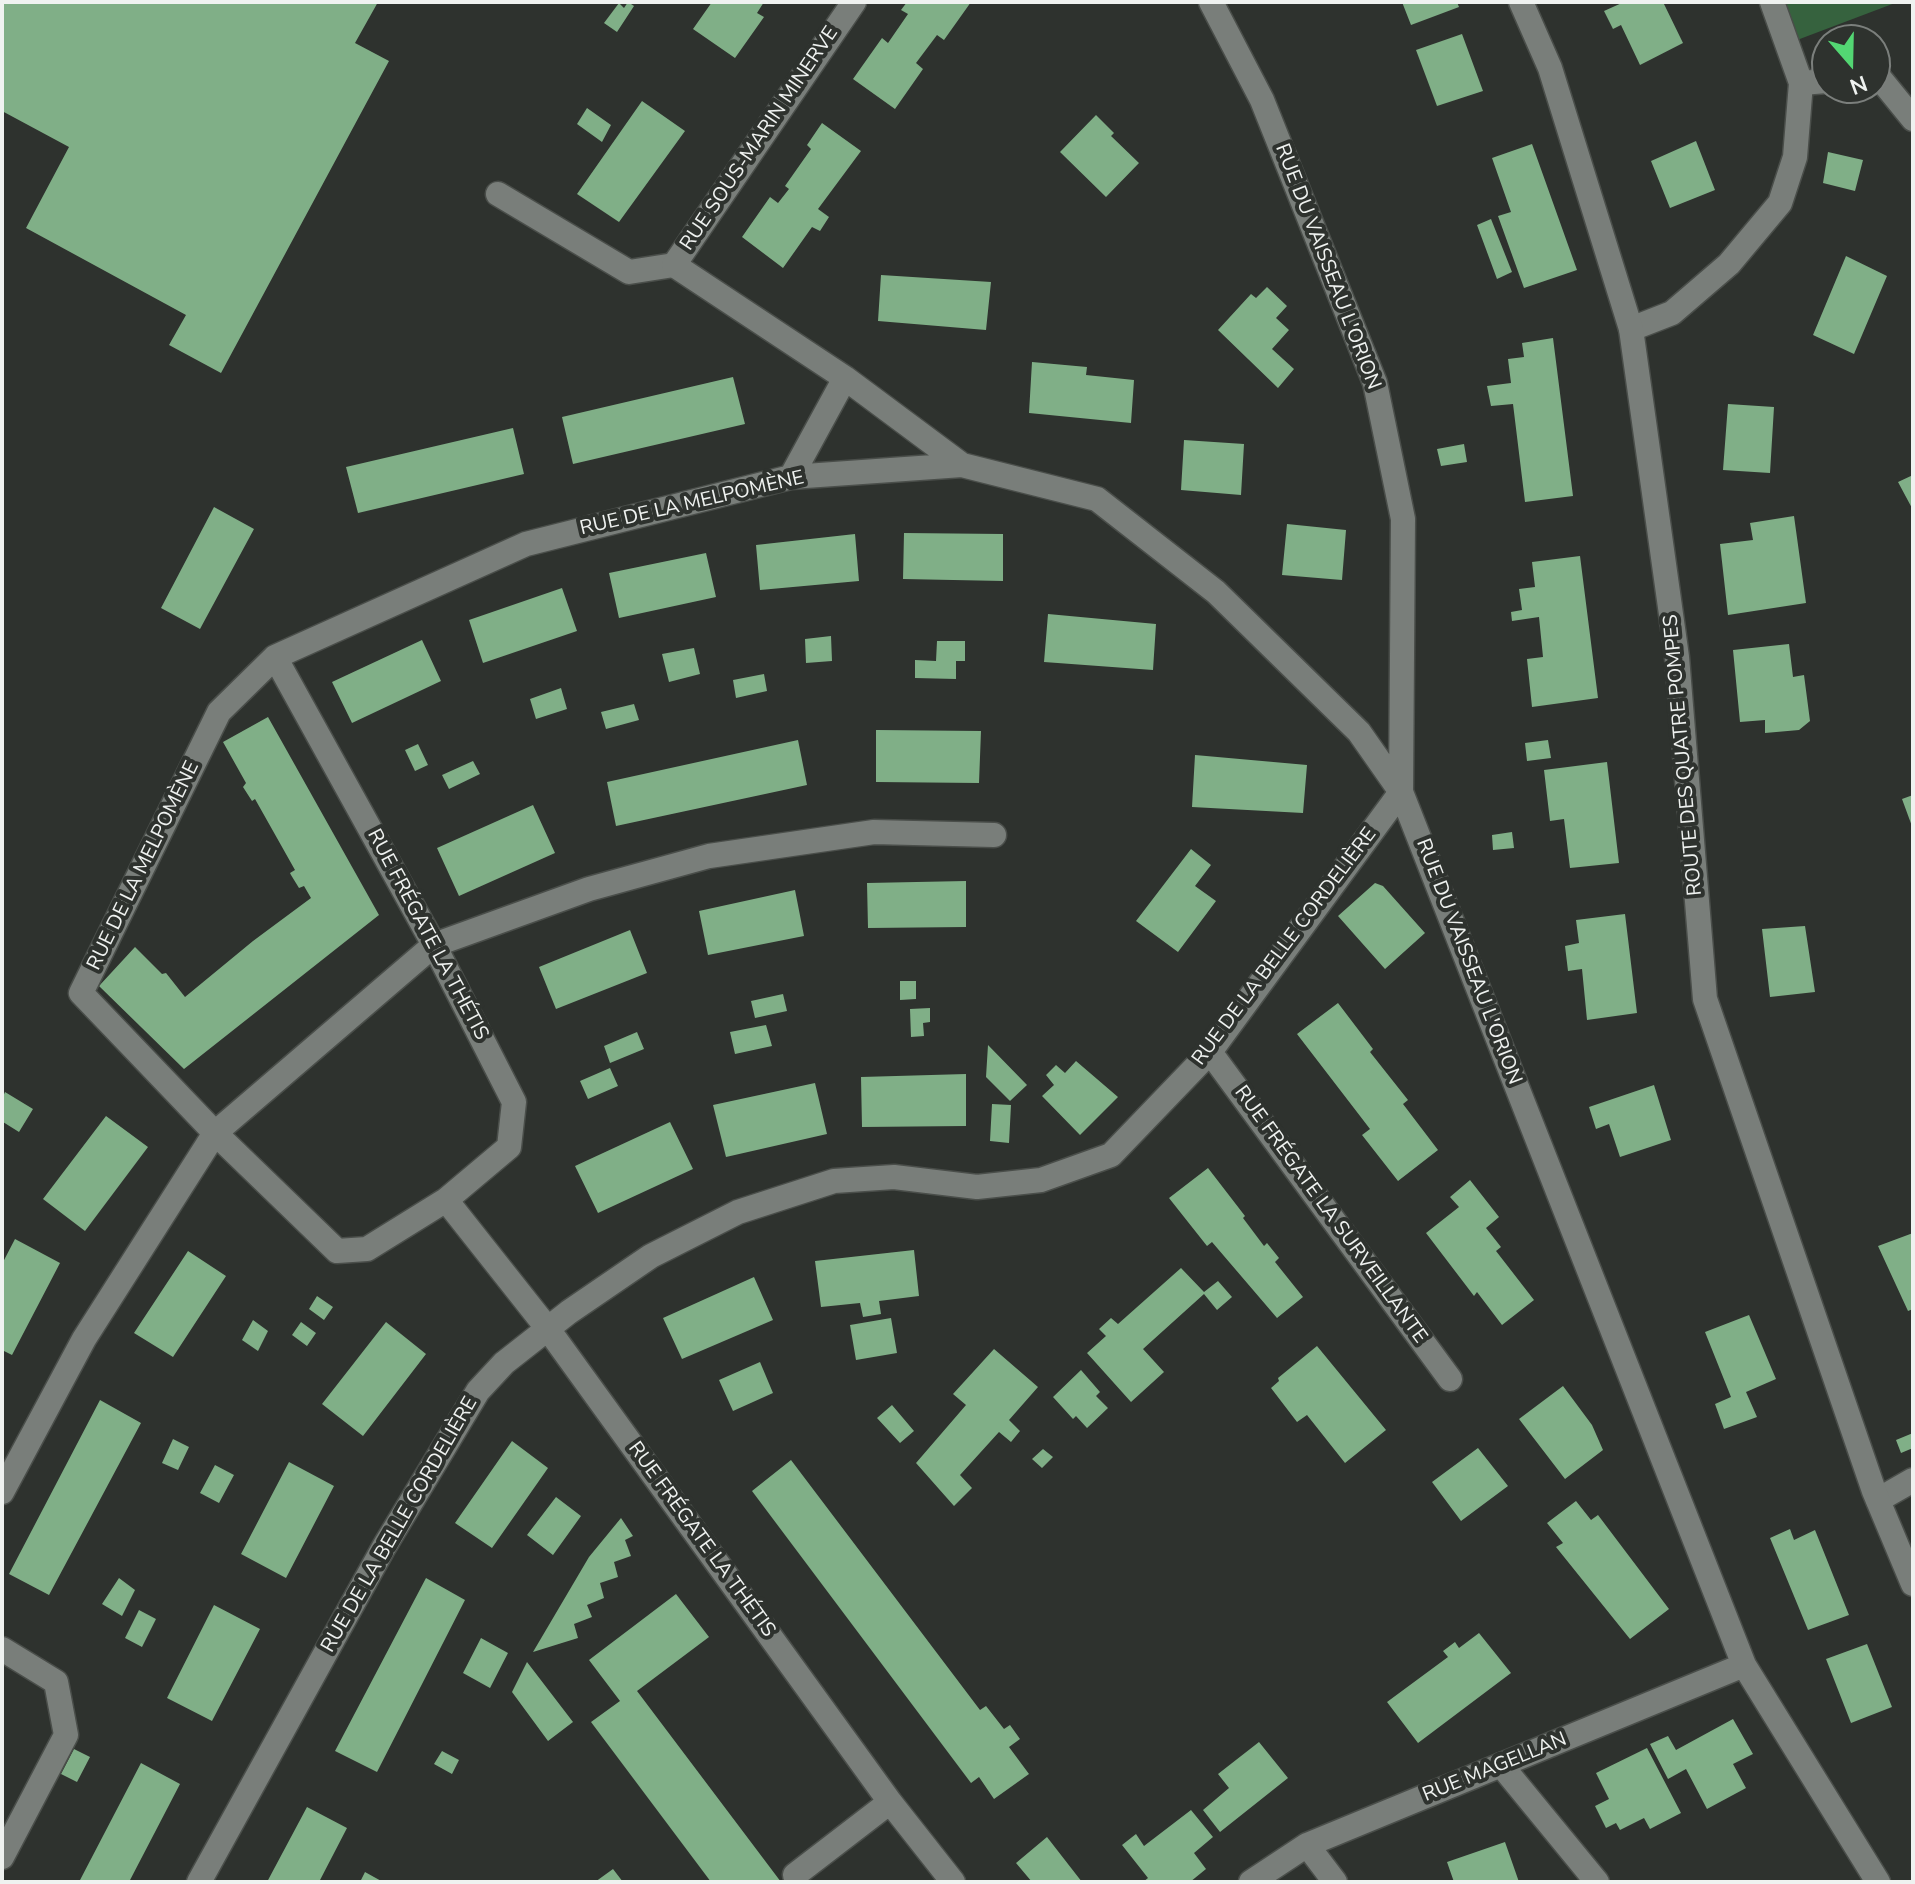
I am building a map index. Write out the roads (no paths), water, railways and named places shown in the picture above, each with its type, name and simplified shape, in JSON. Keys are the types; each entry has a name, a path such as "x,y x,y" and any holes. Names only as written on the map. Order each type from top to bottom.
{"street":[{"name":"RUE SOUS-MARIN MINERVE","path":"854,2 674,265 845,378 962,465"},
{"name":"RUE DU VAISSEAU L'ORION","path":"1211,2 1262,100 1375,383 1403,519 1401,792 1744,1665 1878,1882"},
{"name":"ROUTE DES QUATRE POMPES","path":"1521,2 1550,68 1631,329 1677,657 1705,999 1878,1500 1913,1584"},
{"path":"1631,329 1672,313 1729,264 1780,203 1795,157 1801,83 1772,2"},
{"path":"1801,83 1811,82"},
{"path":"1891,92 1913,119"},
{"path":"498,194 629,272 674,265"},
{"path":"791,477 845,378"},
{"name":"RUE DE LA MELPOMÈNE","path":"81,993 219,712 275,657 526,544 791,477 962,465 1097,499 1216,592 1359,732 1401,792"},
{"name":"RUE FRÉGATE LA THÉTIS","path":"81,993 215,1133 337,1251 367,1249 446,1200 509,1147 514,1102 434,945 275,657"},
{"name":"RUE DE LA BELLE CORDELIÈRE","path":"199,1882 384,1547 478,1391 504,1363 651,1256 738,1212 834,1181 894,1177 977,1187 1041,1180 1111,1155 1210,1052 1401,792"},
{"path":"2,1492 84,1339 215,1133 434,945 589,889 709,856 874,832 994,835"},
{"name":"RUE FRÉGATE LA SURVEILLANTE","path":"1210,1052 1450,1379"},
{"name":"RUE FRÉGATE LA THÉTIS","path":"446,1200 548,1329 890,1802 953,1882"},
{"path":"1878,1500 1913,1480"},
{"path":"2,1649 56,1682 66,1735 2,1857"},
{"name":"RUE MAGELLAN","path":"1251,1882 1307,1845 1744,1665"},
{"path":"1501,1765 1597,1882"},
{"path":"795,1875 890,1802"},
{"path":"1307,1845 1335,1882"}]}
